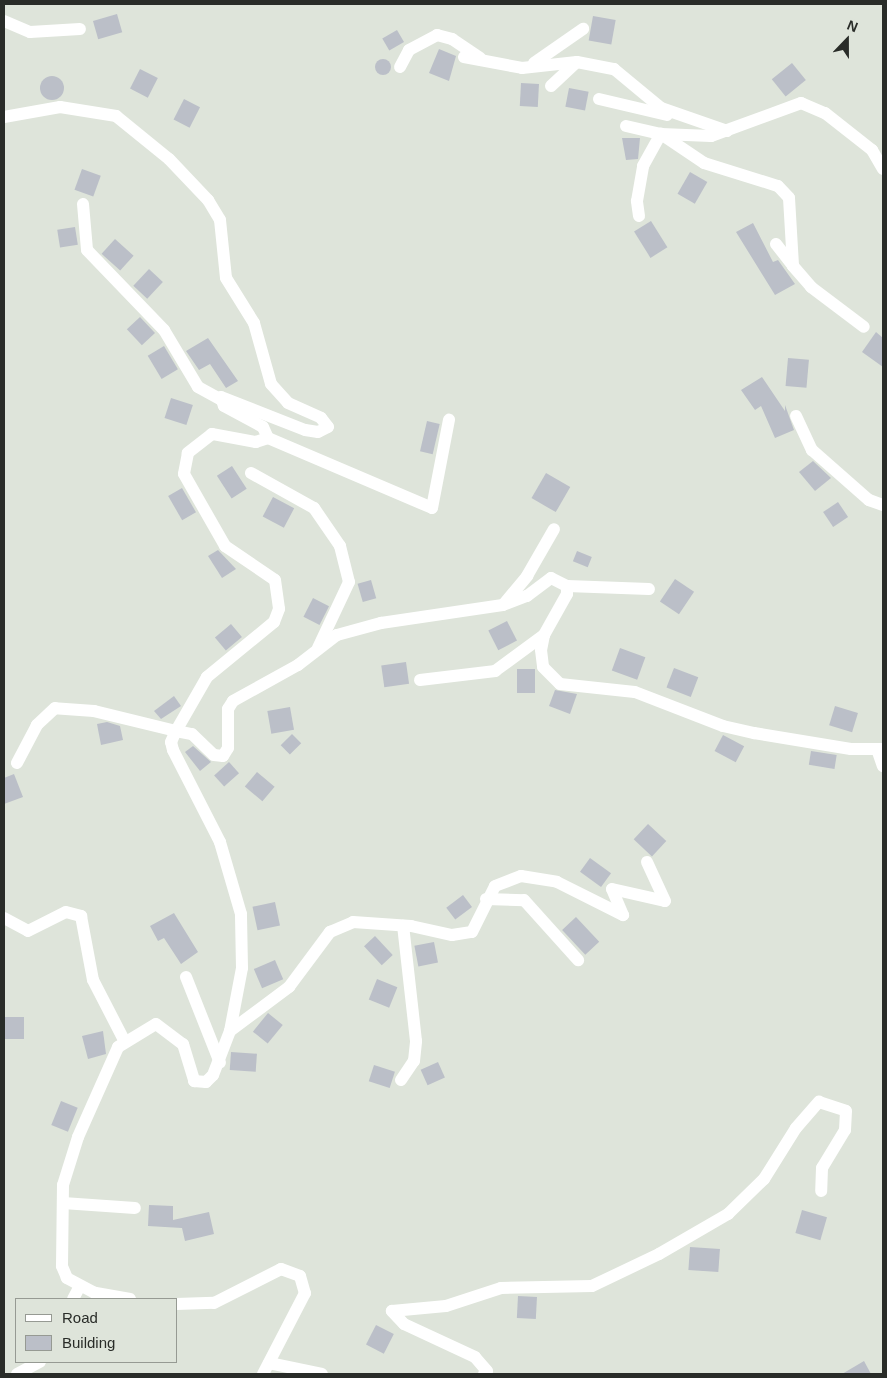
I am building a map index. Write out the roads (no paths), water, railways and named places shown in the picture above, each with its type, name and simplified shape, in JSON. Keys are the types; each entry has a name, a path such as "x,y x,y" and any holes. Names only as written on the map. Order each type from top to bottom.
{"street":[{"path":"4,21 30,32 80,29"},
{"path":"522,68 547,57 583,29"},
{"path":"400,67 409,50 437,35 452,39 486,62"},
{"path":"464,57 522,68 577,62 614,69 661,108 691,121"},
{"path":"551,86 577,62"},
{"path":"599,99 727,131"},
{"path":"626,126 661,134 710,136 801,103 825,113 872,150 883,169"},
{"path":"4,117 60,107 116,116 144,136 208,200 220,220 226,278 254,324 271,384 288,403 321,418 328,426 318,432 305,430 264,417 224,396 220,399"},
{"path":"639,216 637,201 643,166 661,134"},
{"path":"661,134 704,163 778,186 789,198 793,266"},
{"path":"83,204 87,250 164,330 198,387 263,427 268,438"},
{"path":"776,244 811,287 864,327"},
{"path":"796,416 812,450 869,500 883,506"},
{"path":"124,1298 95,1293 67,1278 62,1266 63,1185 78,1137 124,1040 156,1024 183,1044 194,1080 206,1082 220,1063 230,1031 242,968 241,914 220,842 173,750 176,731 207,677 269,630 279,609 274,580 225,546 204,514 182,465 198,443 212,434 256,442 268,438 432,508 449,420"},
{"path":"251,473 314,508 340,546 349,582 317,651"},
{"path":"503,605 527,576 554,529"},
{"path":"17,763 37,725 55,708 94,711 192,734 214,755 223,756 228,748 228,709 233,701 317,651 350,628 503,605 527,596 551,578 567,586 649,589"},
{"path":"567,586 544,635 543,667 560,684 635,692 723,726 763,735 880,749 883,766"},
{"path":"420,680 495,671 544,635"},
{"path":"230,1031 289,988 330,932 353,922 403,926 452,935 472,932 486,899 495,886 520,876 557,882 623,915 612,889 665,901 647,862"},
{"path":"486,899 524,900 578,960"},
{"path":"4,918 28,932 66,912 81,916 93,980 124,1040"},
{"path":"402,1080 414,1061 416,1041 403,926"},
{"path":"186,977 220,1063"},
{"path":"484,1374 487,1371 475,1357 404,1324 392,1311 446,1306 501,1288 592,1286 659,1254 728,1214 764,1179 796,1128 819,1102 846,1111 844,1130 822,1168 821,1191"},
{"path":"63,1203 135,1208"},
{"path":"178,1304 214,1303 281,1269 291,1270 300,1276 305,1293 266,1369 322,1374"},
{"path":"74,1298 80,1286"},
{"path":"16,1374 22,1363"},
{"path":"16,1374 38,1363"}]}
